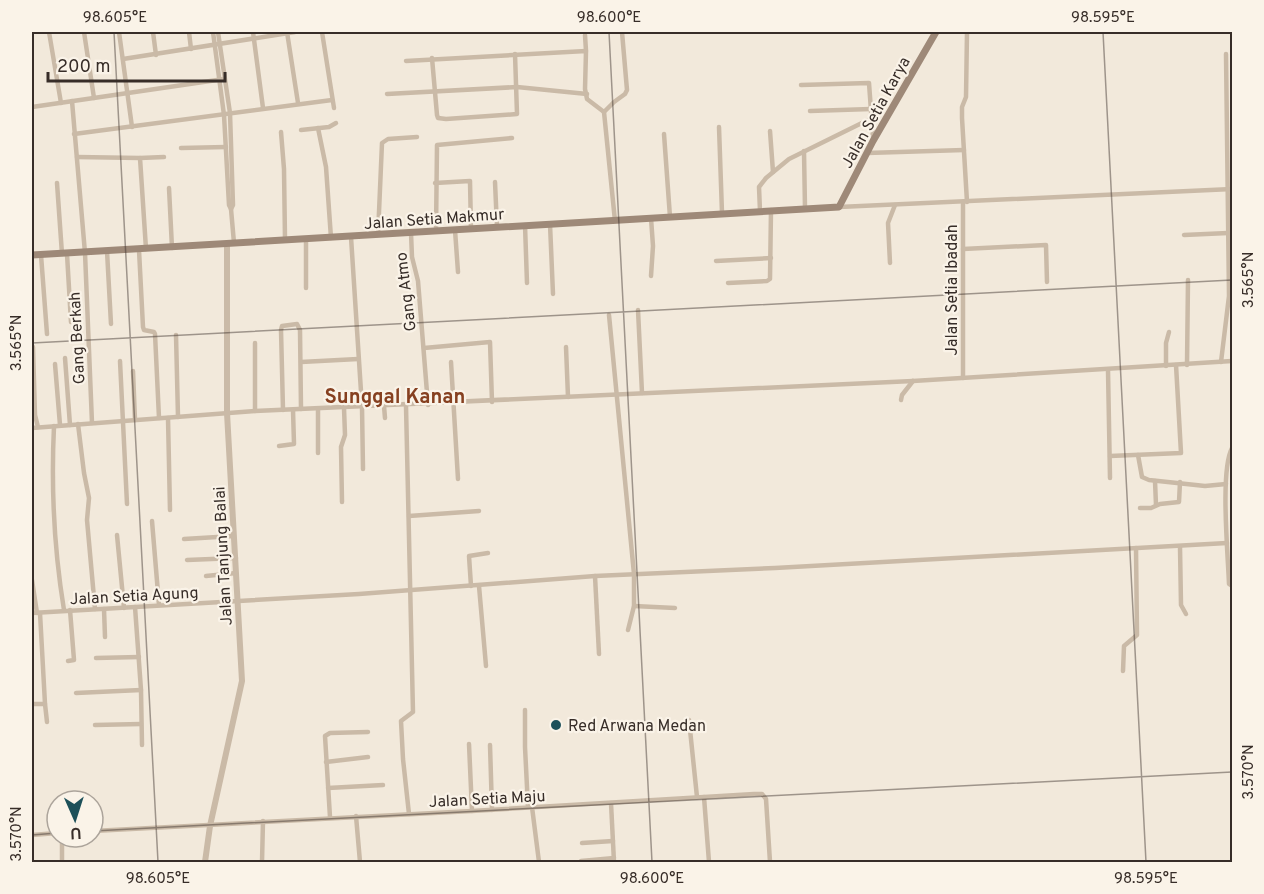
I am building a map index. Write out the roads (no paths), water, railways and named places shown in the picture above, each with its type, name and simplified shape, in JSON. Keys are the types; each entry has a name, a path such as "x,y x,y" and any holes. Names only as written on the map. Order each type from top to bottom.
{"main road":[{"name":"Jalan Setia Karya","path":"839,207 873,141 936,32"},
{"name":"Jalan Setia Makmur","path":"32,255 231,245 839,207"}],"street":[{"path":"49,32 61,103"},
{"path":"84,32 94,98"},
{"path":"119,32 132,127"},
{"path":"153,32 156,55"},
{"path":"189,32 191,49"},
{"path":"213,32 218,44"},
{"path":"218,32 227,114 231,245"},
{"path":"287,32 298,103"},
{"path":"123,59 218,44 254,34 295,32"},
{"path":"322,32 334,108"},
{"path":"604,112 626,94 627,90 622,32"},
{"name":"Jalan Setia Ibadah","path":"963,378 965,202 962,107 966,98 967,32"},
{"path":"254,34 263,108"},
{"path":"585,35 586,94 591,102 604,112 615,221"},
{"path":"406,61 586,51"},
{"path":"432,58 437,115 438,118 446,119 514,115 518,110 515,54"},
{"path":"1221,362 1229,296 1230,189 1226,54"},
{"path":"32,107 222,80"},
{"path":"801,86 866,81 870,85 873,141"},
{"path":"387,94 517,87 586,94"},
{"path":"74,134 332,100"},
{"name":"Gang Berkah","path":"72,101 85,253 92,423"},
{"path":"810,111 871,110"},
{"path":"227,114 226,147 230,167"},
{"path":"760,211 759,187 773,172 789,159 872,118"},
{"path":"301,130 336,123"},
{"path":"719,127 722,213"},
{"path":"318,128 326,167 331,238"},
{"path":"770,131 773,172"},
{"path":"281,132 285,241"},
{"path":"664,134 670,217"},
{"path":"378,235 383,142 388,139 417,137"},
{"path":"436,231 437,145 512,138"},
{"path":"181,148 226,147"},
{"path":"867,153 964,150"},
{"path":"804,151 805,209"},
{"path":"77,158 164,157"},
{"path":"140,158 143,327 144,330 155,334 159,418"},
{"path":"435,183 470,181 471,229"},
{"path":"495,182 497,227"},
{"path":"57,183 71,322"},
{"path":"169,188 172,248"},
{"path":"839,207 1230,189"},
{"path":"890,263 888,222 895,205"},
{"path":"728,283 769,280 771,210"},
{"path":"651,218 651,276"},
{"path":"550,224 553,294"},
{"path":"525,225 527,283"},
{"path":"455,231 458,272"},
{"name":"Gang Atmo","path":"411,233 412,257 418,281 428,405"},
{"path":"1184,235 1228,233"},
{"path":"351,237 362,407 363,469"},
{"path":"306,240 306,288"},
{"name":"Jalan Tanjung Balai","path":"205,862 210,826 242,681 227,413 231,245"},
{"path":"963,249 1046,245 1047,282"},
{"path":"107,251 111,324"},
{"path":"41,255 48,334"},
{"path":"716,261 771,258"},
{"path":"1187,365 1188,280"},
{"path":"638,310 642,393"},
{"path":"609,315 634,574 634,606 628,630"},
{"path":"283,410 282,326 292,324 297,324 299,327 301,409"},
{"path":"1166,366 1166,343 1170,332"},
{"path":"176,335 178,417"},
{"path":"424,348 490,342 492,402"},
{"path":"255,343 255,411"},
{"path":"566,346 568,397"},
{"path":"33,347 34,405 38,427"},
{"path":"65,358 70,424"},
{"path":"301,362 358,359"},
{"path":"120,361 127,504"},
{"path":"32,428 255,411 428,405 913,381 1233,361"},
{"path":"451,362 458,479"},
{"path":"55,364 57,426 52,470 53,525 74,660 68,661"},
{"path":"1110,456 1179,454 1182,452 1176,365"},
{"path":"1108,370 1110,478"},
{"path":"133,371 135,420"},
{"path":"901,400 902,395 913,381"},
{"path":"384,406 385,418"},
{"path":"406,406 413,712 401,721 409,814"},
{"path":"342,502 341,450 345,435 344,408"},
{"path":"318,409 318,453"},
{"path":"279,446 294,444 293,410"},
{"path":"168,418 170,510"},
{"path":"78,424 89,498 87,520 95,609"},
{"path":"1233,448 1227,458 1229,469 1226,484 1229,584 1233,586"},
{"path":"1138,455 1142,477 1155,481 1205,486 1226,484"},
{"path":"1155,481 1156,505"},
{"path":"1140,508 1179,502 1179,482"},
{"path":"410,516 479,512"},
{"path":"152,521 159,605"},
{"path":"117,535 124,608"},
{"path":"184,539 234,536"},
{"name":"Jalan Setia Agung","path":"36,613 479,586 595,576 1227,543"},
{"path":"1180,547 1181,605 1186,615"},
{"path":"1123,671 1124,646 1137,635 1136,548"},
{"path":"471,586 469,556 488,553"},
{"path":"187,560 236,558"},
{"path":"206,576 236,573"},
{"path":"595,576 599,654"},
{"path":"32,580 47,722"},
{"path":"479,586 486,666"},
{"path":"634,606 675,608"},
{"path":"135,607 142,745"},
{"path":"104,609 105,636"},
{"path":"96,658 139,657"},
{"path":"76,693 141,690"},
{"path":"32,704 45,704"},
{"path":"525,710 525,747 530,807 539,862"},
{"path":"689,720 697,797"},
{"path":"95,725 141,724"},
{"path":"330,817 324,738 326,734 368,732"},
{"path":"469,744 472,811"},
{"path":"490,745 492,810"},
{"path":"326,762 368,758"},
{"path":"328,788 383,785"},
{"name":"Jalan Setia Maju","path":"105,830 754,794 764,796 770,862"},
{"path":"704,796 709,862"},
{"path":"581,861 614,860 610,803"},
{"path":"356,816 360,862"},
{"path":"262,821 262,862"},
{"path":"582,843 613,841"}],"place":[{"name":"Red Arwana Medan","path":"556,725"}],"district":[{"name":"Sunggal Kanan","path":"395,396"}]}
